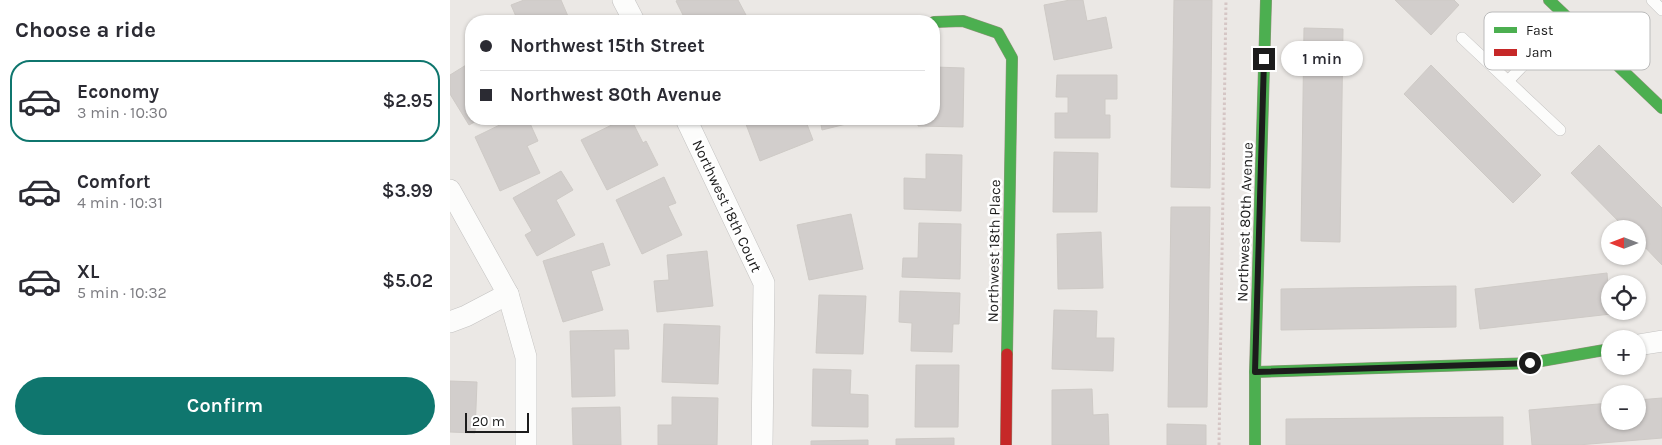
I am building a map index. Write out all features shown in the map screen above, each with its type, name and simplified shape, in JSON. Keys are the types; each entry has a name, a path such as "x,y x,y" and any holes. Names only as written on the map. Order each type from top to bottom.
{"street":[{"path":"623,0 631,15"},
{"name":"Northwest 80th Avenue","path":"1255,445 1255,372 1266,0"},
{"path":"1549,0 1561,12"},
{"name":"Northwest 18th Place","path":"940,22 963,21 998,33 1012,58 1006,445"},
{"path":"1622,70 1662,108"},
{"name":"Northwest 18th Court","path":"689,125 764,283 762,445"},
{"path":"450,190 508,294 526,357 526,445"},
{"path":"450,322 466,316 508,294"},
{"path":"1646,344 1662,341"},
{"path":"1255,372 1530,363 1601,351"}],"lane":[{"path":"1652,0 1662,10"},
{"path":"1462,38 1484,59"},
{"path":"1496,70 1560,130"},
{"path":"1508,81 1519,70"}],"path":[{"path":"1218,445 1226,0"}],"building":[{"path":"524,0 561,0 567,15 515,15 511,5"},
{"path":"738,0 746,15 683,15 676,1"},
{"path":"1070,0 1083,0 1087,21 1106,17 1112,48 1054,60 1044,5"},
{"path":"1174,0 1212,0 1210,188 1171,187"},
{"path":"1395,0 1454,0 1459,5 1431,35"},
{"path":"1304,28 1343,29 1340,242 1301,241"},
{"path":"1431,65 1541,175 1513,203 1404,94"},
{"path":"465,66 465,118 450,94 450,75"},
{"path":"940,67 964,68 963,127 918,126 940,125"},
{"path":"1057,75 1117,75 1117,99 1105,99 1105,115 1110,115 1110,138 1055,138 1055,113 1068,113 1068,97 1056,97"},
{"path":"500,125 531,125 538,141 527,146 540,173 500,191 475,137"},
{"path":"612,125 634,125 643,143 646,141 658,165 607,190 581,140"},
{"path":"746,125 807,125 813,140 760,161"},
{"path":"821,125 842,125 822,130"},
{"path":"1599,145 1662,208 1662,265 1646,248 1646,220 1617,220 1571,173"},
{"path":"1054,152 1098,153 1097,212 1053,212"},
{"path":"926,154 962,155 961,211 904,209 904,178 926,179"},
{"path":"561,171 573,190 556,200 575,235 537,256 525,235 532,231 513,198"},
{"path":"664,177 676,203 668,206 682,235 642,254 616,200"},
{"path":"1171,207 1210,207 1207,407 1168,407"},
{"path":"851,214 863,269 809,280 797,225"},
{"path":"919,223 961,224 960,279 902,277 903,258 918,258"},
{"path":"1101,232 1103,288 1058,289 1057,234"},
{"path":"603,243 610,265 591,271 603,310 563,322 543,261"},
{"path":"707,251 713,306 657,312 654,281 669,280 667,255"},
{"path":"1607,273 1607,275 1601,275 1601,315 1480,329 1475,289"},
{"path":"1456,286 1456,327 1281,330 1281,289"},
{"path":"900,291 960,293 959,324 953,324 952,352 911,351 912,323 899,322"},
{"path":"819,295 866,296 863,354 816,353"},
{"path":"1054,310 1097,311 1096,338 1114,338 1113,371 1052,369"},
{"path":"664,324 720,326 718,384 662,382"},
{"path":"628,330 629,349 614,349 615,396 572,397 570,331"},
{"path":"916,365 959,365 958,427 915,427"},
{"path":"813,369 851,370 850,394 868,395 868,427 812,426"},
{"path":"450,381 477,382 475,433 450,432"},
{"path":"1092,389 1093,415 1108,414 1109,445 1052,445 1052,390"},
{"path":"672,397 718,398 717,445 658,445 658,425 672,425"},
{"path":"1662,398 1662,438 1578,445 1532,445 1529,410 1601,404 1601,430 1646,430 1646,399"},
{"path":"620,407 621,445 573,445 572,408"},
{"path":"1503,417 1503,445 1286,445 1286,419"},
{"path":"1167,424 1206,425 1206,445 1167,445"},
{"path":"954,438 954,445 896,445 896,439"},
{"path":"868,440 868,445 811,445 811,441"}],"traffic: fast":[{"path":"1255,445 1255,372 1266,0"},
{"path":"1549,0 1562,12"},
{"path":"940,22 963,21 998,33 1012,58 1007,354"},
{"path":"1622,70 1662,108"},
{"path":"1255,372 1530,363 1601,351"}],"traffic: jam":[{"path":"1006,445 1007,354"}],"route":[{"path":"1264,59 1255,372 1530,363"}]}
